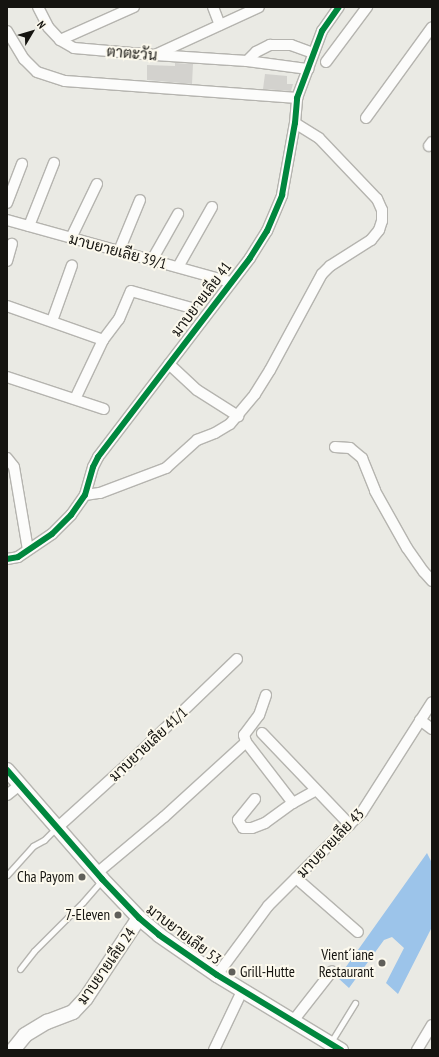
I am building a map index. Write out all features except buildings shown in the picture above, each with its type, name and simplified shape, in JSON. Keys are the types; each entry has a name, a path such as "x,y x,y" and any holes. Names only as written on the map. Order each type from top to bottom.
{"street":[{"name":"ตาตะวัน","path":"38,7 48,27 60,40 74,48 247,61 308,69"},
{"path":"60,40 134,7"},
{"path":"213,7 220,25"},
{"path":"155,55 259,7"},
{"name":"มาบยายเลีย 41","path":"7,559 18,557 62,526 85,495 93,467 98,458 230,282 250,258 267,231 282,195 295,123 297,98 322,31 339,7"},
{"path":"326,62 366,7"},
{"path":"366,118 432,27"},
{"path":"7,31 24,59 37,72 65,81 297,98"},
{"path":"247,61 256,52 270,45 291,45 313,53"},
{"path":"85,495 100,492 166,468 197,440 216,433 230,424 255,394 270,370 322,274 330,266 371,240 379,230 382,221 382,210 377,199 370,190 319,138 295,123"},
{"path":"29,226 54,163"},
{"path":"7,203 22,164"},
{"path":"71,238 97,184"},
{"path":"119,251 140,200"},
{"path":"178,267 212,207"},
{"path":"152,260 178,214"},
{"name":"มาบยายเลีย 39/1","path":"7,220 230,282"},
{"path":"7,261 12,244"},
{"path":"52,321 72,265"},
{"path":"75,399 103,340 119,319 132,291 192,308"},
{"path":"7,306 103,340"},
{"path":"168,364 197,390 238,416"},
{"path":"7,377 104,409"},
{"path":"335,447 350,448 362,458 375,491 407,548 424,572 432,580"},
{"path":"7,458 14,467 28,550"},
{"name":"มาบยายเลีย 41/1","path":"58,827 131,761 237,659"},
{"path":"266,695 259,715 244,735 246,742 294,803"},
{"name":"มาบยายเลีย 43","path":"217,975 268,906 362,812 432,702"},
{"path":"420,720 432,729"},
{"path":"262,732 350,825"},
{"path":"100,876 246,742"},
{"name":"มาบยายเลีย 53","path":"7,770 100,876 139,918 158,935 242,991 337,1048"},
{"path":"7,795 20,785"},
{"path":"255,799 238,820 243,828 252,828 265,823 316,790"},
{"path":"296,878 358,932"},
{"name":"มาบยายเลีย 24","path":"13,1050 25,1035 47,1022 74,1012 86,998 111,958 139,918"},
{"path":"293,1021 332,971"},
{"path":"214,1050 242,991"},
{"path":"416,1050 431,1028"}],"lane":[{"path":"7,875 29,850 44,840 58,827"},
{"path":"20,969 34,951 83,902 100,876"},
{"path":"337,1048 355,1003"}],"water":[{"path":"427,853 432,863 432,927 398,994 386,983 404,948 392,937 384,940 349,988 338,978"}],"cycle path":[{"path":"7,559 18,557 52,534 71,515 85,495 93,467 98,457 250,258 267,231 282,195 295,123 297,98 322,31 339,7"},
{"path":"7,770 102,879 139,918 159,935 217,975 341,1050"}],"place":[{"name":"Cha Payom","path":"82,877"},
{"name":"7-Eleven","path":"118,915"},
{"name":"Vient´iane Restaurant","path":"382,963"},
{"name":"Grill-Hutte","path":"232,972"}]}
